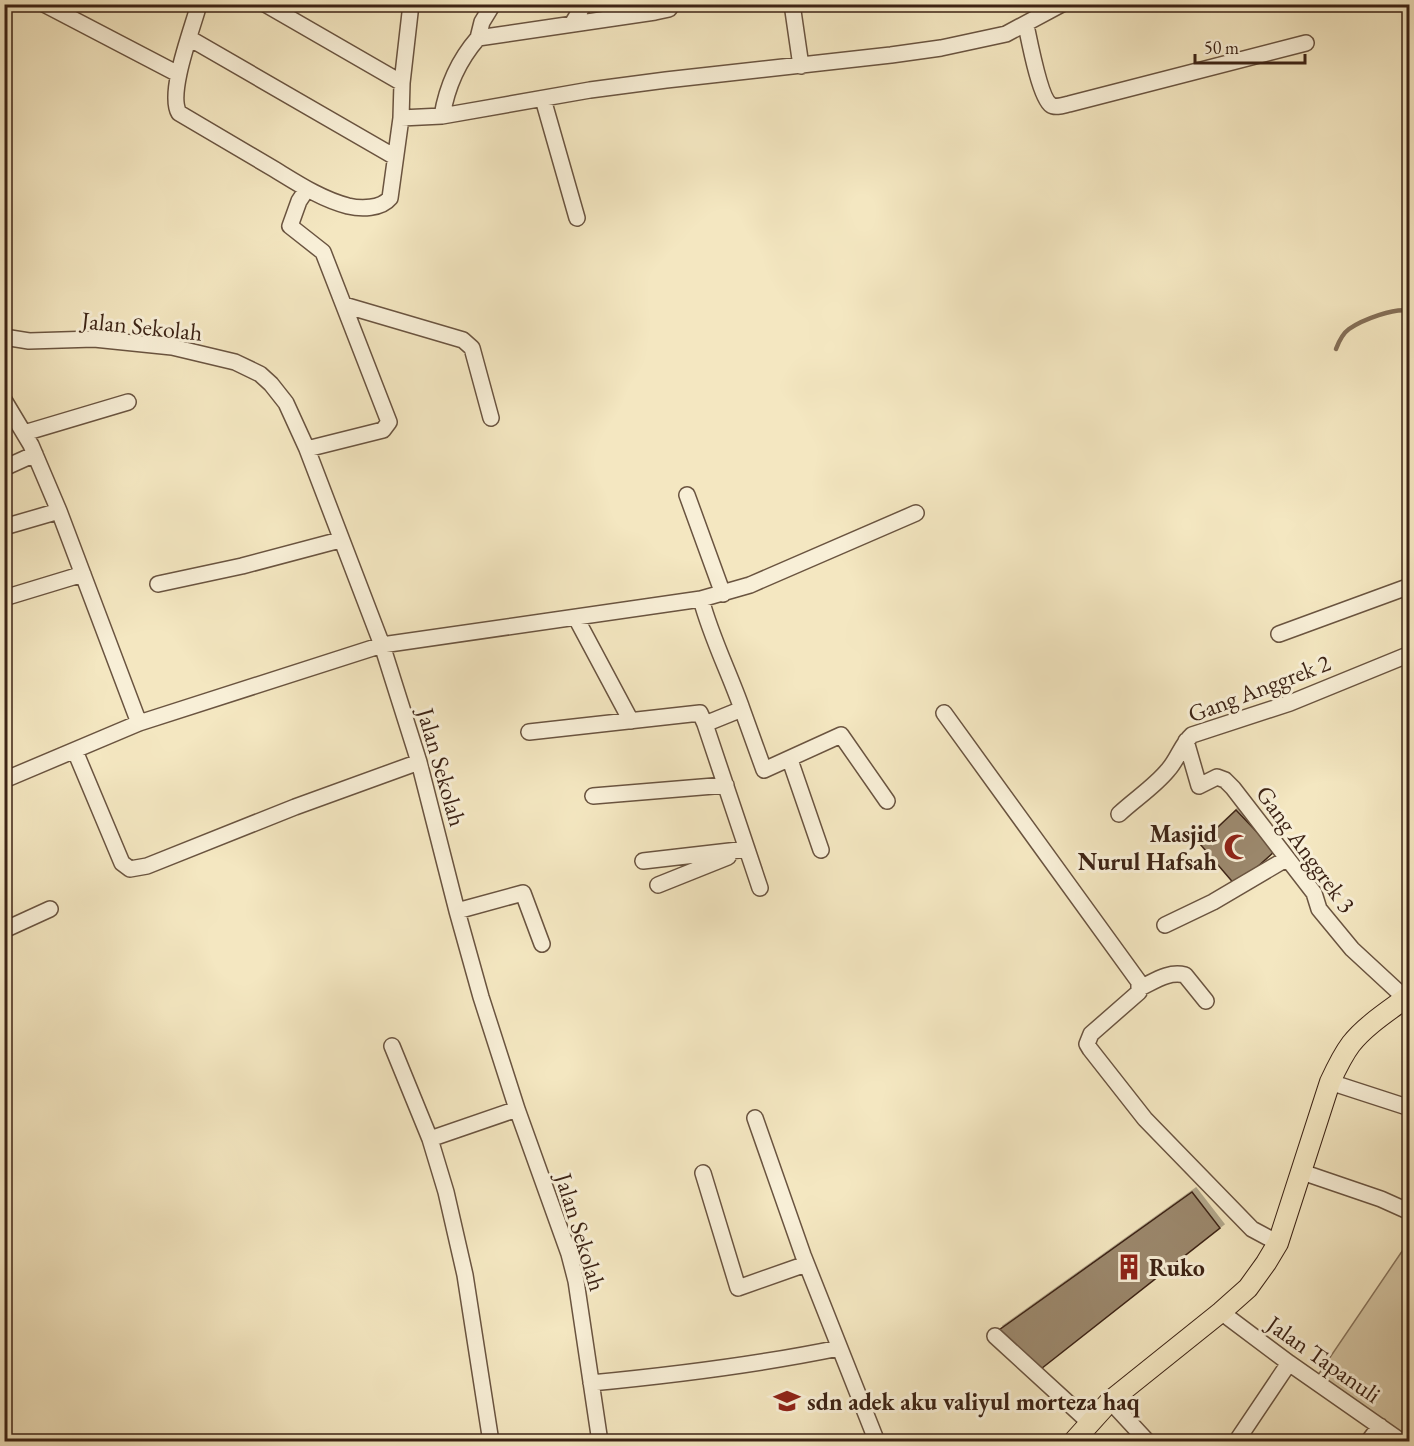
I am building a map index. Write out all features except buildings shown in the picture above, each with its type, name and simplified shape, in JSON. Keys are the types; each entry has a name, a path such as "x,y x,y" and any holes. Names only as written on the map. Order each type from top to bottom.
{"main road":[{"path":"1073,1442 1110,1401 1248,1288 1278,1243 1330,1082 1352,1043 1407,997"}],"street":[{"path":"44,4 178,74"},
{"path":"265,4 402,83"},
{"path":"442,116 448,87 463,55 478,38 486,4"},
{"path":"482,22 493,4"},
{"path":"572,24 584,4"},
{"path":"478,38 669,9 672,4"},
{"path":"792,4 801,66"},
{"path":"401,118 442,116 666,80 941,48 1006,34 1062,4"},
{"path":"195,6 189,38 178,74 175,103 179,113 307,189 346,206 356,207 379,206 390,198 401,118 408,6"},
{"path":"1026,25 1041,89 1053,106 1070,104 1306,43"},
{"path":"189,38 395,157"},
{"path":"543,99 577,218"},
{"path":"307,189 298,201 290,226 323,252 389,422 383,430 307,449"},
{"path":"344,305 468,343 472,348 491,418"},
{"name":"Jalan Sekolah","path":"4,337 29,341 94,339 172,347 235,362 260,374 286,403 307,449 382,645 419,762 481,997 517,1109 569,1254 576,1281 600,1442"},
{"path":"4,400 35,454 59,511 139,723"},
{"path":"24,434 128,402"},
{"path":"4,468 35,454"},
{"path":"687,495 723,594"},
{"path":"4,527 59,511"},
{"path":"4,780 139,723 382,645 576,618 723,594 750,585 916,513"},
{"path":"158,584 242,566 340,540"},
{"path":"4,598 83,574"},
{"path":"1279,634 1410,586"},
{"path":"701,599 706,619 728,668 764,770 841,735 887,801"},
{"path":"576,618 631,721"},
{"name":"Gang Anggrek 2","path":"1119,814 1168,770 1192,735 1290,703 1410,654"},
{"path":"705,724 742,709"},
{"path":"529,732 700,713 760,888"},
{"path":"944,713 1139,982 1139,992 1091,1034 1087,1044 1090,1049 1146,1119 1244,1220 1262,1236 1278,1243"},
{"name":"Gang Anggrek 3","path":"1186,741 1199,786 1217,777 1225,780 1233,788 1314,893 1319,909 1352,949 1407,997"},
{"path":"75,751 122,863 130,869 147,866 295,807 419,762"},
{"path":"790,760 821,850"},
{"path":"593,796 726,785"},
{"path":"643,861 747,849"},
{"path":"658,885 747,849"},
{"path":"1165,925 1213,902 1286,859"},
{"path":"457,911 523,893 542,944"},
{"path":"4,930 50,909"},
{"path":"1140,988 1168,974 1181,974 1185,975 1206,1001"},
{"path":"392,1046 430,1139 446,1192 465,1275 491,1442"},
{"path":"1330,1082 1410,1107"},
{"path":"430,1139 517,1109"},
{"path":"755,1118 806,1263 877,1442"},
{"path":"1302,1172 1381,1199 1410,1212"},
{"path":"703,1173 738,1288 806,1263"},
{"name":"Jalan Tapanuli","path":"1221,1312 1288,1363 1402,1442"},
{"path":"995,1336 1090,1423"},
{"path":"591,1383 649,1378 783,1359 839,1348"},
{"path":"1236,1442 1288,1363"},
{"path":"1110,1401 1148,1442"},
{"path":"1368,1442 1380,1426"}],"shaded area":[{"path":"1409,1241 1409,1439 1318,1375"}],"waterway":[{"path":"1336,349 1344,333 1355,325 1388,313 1410,311"}],"place":[{"name":"Masjid Nurul Hafsah","path":"1237,847"},
{"name":"Ruko","path":"1129,1267"},
{"name":"sdn adek aku valiyul morteza haq","path":"787,1401"}]}
